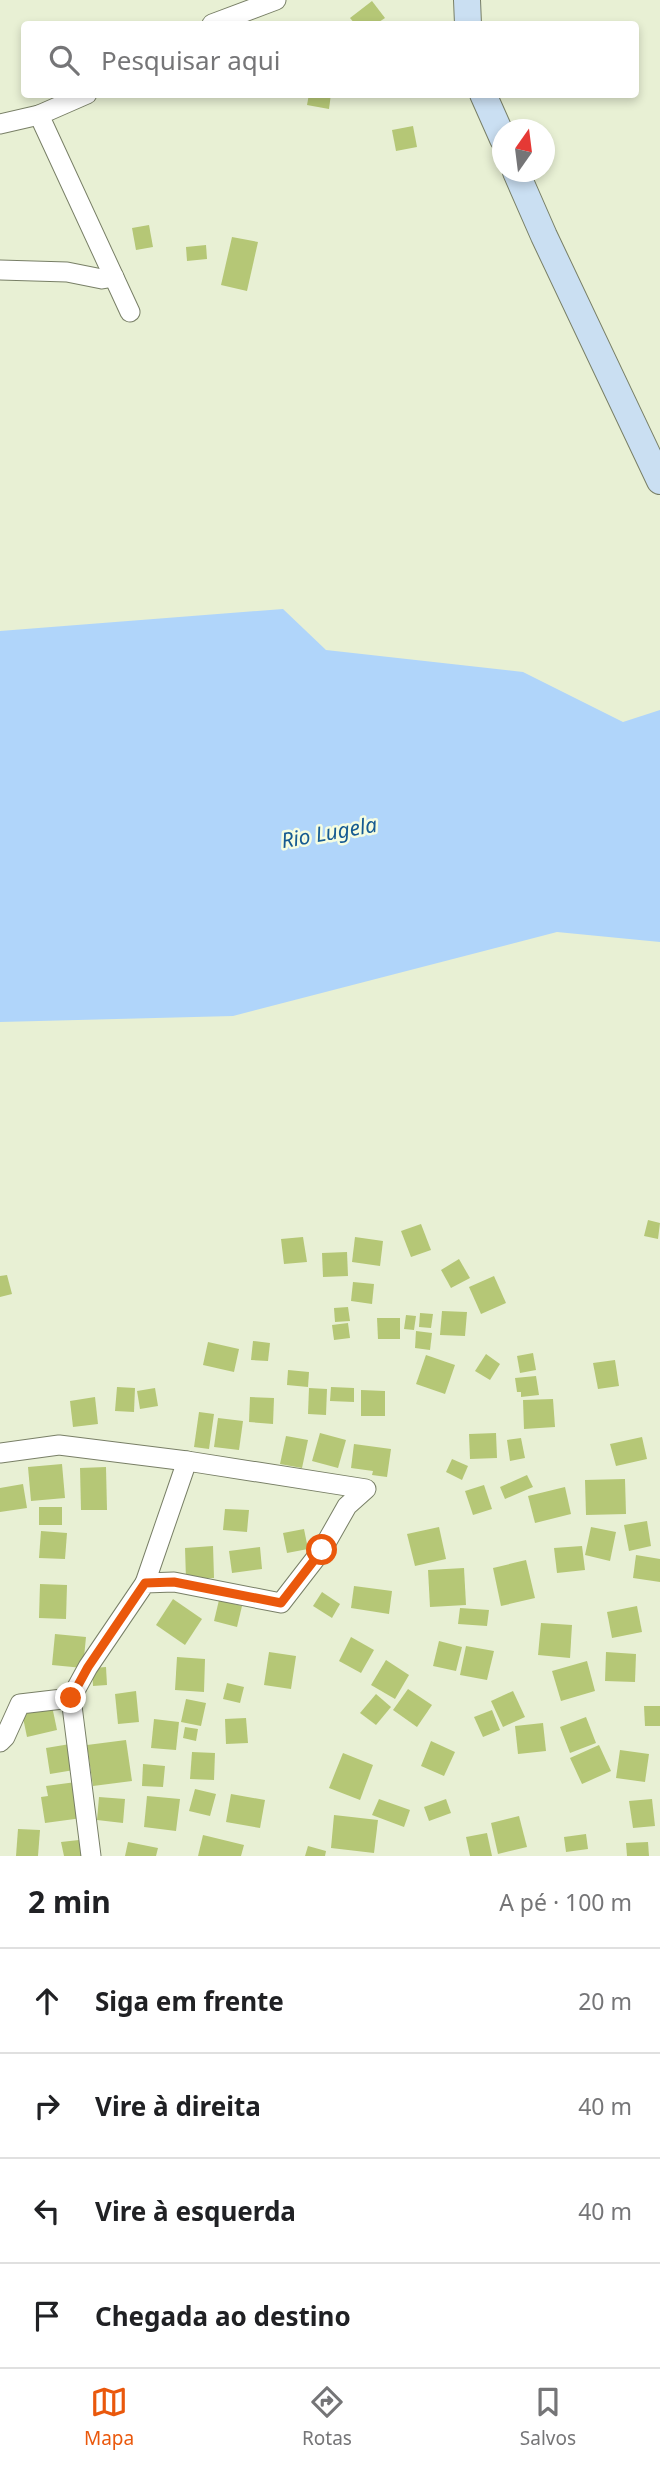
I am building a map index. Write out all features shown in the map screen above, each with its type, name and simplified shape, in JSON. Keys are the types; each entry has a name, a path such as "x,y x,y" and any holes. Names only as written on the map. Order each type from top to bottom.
{"main road":[{"path":"467,0 468,21"},
{"path":"485,98 494,119"},
{"path":"520,182 660,481"}],"street":[{"path":"220,21 276,0"},
{"path":"0,124 38,115 78,98"},
{"path":"38,115 130,312"},
{"path":"0,270 67,272 102,279 114,277"},
{"path":"0,1453 59,1446 187,1461 366,1489 347,1506 322,1550 281,1603 174,1582 145,1583"},
{"path":"91,1856 71,1698 88,1667 145,1583 187,1461"},
{"path":"0,1742 20,1704 71,1698"}],"water":[{"name":"Rio Lugela","path":"283,609 326,650 523,672 623,722 660,710 660,942 557,932 233,1016 0,1022 0,631"}],"building":[{"path":"372,1 385,18 380,21 352,21 350,18"},
{"path":"308,98 330,98 329,109 307,105"},
{"path":"413,126 417,147 396,151 392,130"},
{"path":"149,225 153,247 136,250 132,228"},
{"path":"232,237 258,242 247,291 221,285"},
{"path":"206,245 207,259 187,261 186,247"},
{"path":"648,1220 660,1223 658,1239 644,1236"},
{"path":"421,1224 431,1250 411,1257 401,1231"},
{"path":"303,1237 307,1262 284,1264 281,1239"},
{"path":"355,1237 383,1241 380,1266 352,1262"},
{"path":"347,1252 348,1276 323,1277 322,1253"},
{"path":"459,1259 470,1278 451,1288 441,1270"},
{"path":"7,1275 12,1294 0,1297 0,1276"},
{"path":"494,1276 506,1303 481,1314 469,1287"},
{"path":"353,1282 374,1284 372,1304 351,1301"},
{"path":"348,1307 350,1321 335,1322 334,1308"},
{"path":"442,1311 467,1312 465,1336 440,1335"},
{"path":"420,1313 433,1314 431,1328 419,1327"},
{"path":"406,1315 416,1316 414,1330 404,1329"},
{"path":"377,1318 400,1318 400,1339 378,1339"},
{"path":"348,1323 350,1338 334,1340 332,1325"},
{"path":"416,1331 432,1333 430,1350 415,1348"},
{"path":"253,1341 270,1343 268,1361 251,1360"},
{"path":"208,1342 239,1349 234,1372 203,1365"},
{"path":"533,1353 536,1370 520,1373 517,1356"},
{"path":"486,1354 500,1364 490,1380 475,1371"},
{"path":"426,1355 455,1365 445,1394 416,1384"},
{"path":"615,1360 619,1386 598,1389 593,1363"},
{"path":"288,1370 309,1372 308,1387 287,1385"},
{"path":"536,1376 539,1395 521,1397 521,1392 517,1392 515,1378"},
{"path":"117,1387 135,1388 134,1412 115,1411"},
{"path":"331,1387 354,1388 354,1402 330,1401"},
{"path":"155,1388 158,1406 140,1409 137,1391"},
{"path":"309,1388 327,1389 326,1415 308,1414"},
{"path":"361,1390 385,1391 385,1416 361,1416"},
{"path":"95,1397 98,1424 73,1427 70,1401"},
{"path":"250,1397 274,1398 273,1424 249,1422"},
{"path":"553,1399 555,1427 524,1429 523,1400"},
{"path":"199,1412 214,1414 209,1449 194,1447"},
{"path":"218,1418 243,1421 239,1450 214,1447"},
{"path":"320,1433 346,1440 338,1468 312,1461"},
{"path":"496,1433 497,1458 470,1459 469,1434"},
{"path":"286,1436 308,1440 302,1468 280,1464"},
{"path":"642,1437 647,1459 616,1466 610,1444"},
{"path":"521,1438 525,1458 510,1461 507,1440"},
{"path":"354,1444 391,1449 387,1477 372,1475 373,1471 351,1468"},
{"path":"452,1459 468,1466 462,1480 446,1472"},
{"path":"62,1464 65,1498 31,1501 28,1467"},
{"path":"106,1467 107,1510 81,1510 80,1468"},
{"path":"527,1475 533,1487 505,1499 500,1487"},
{"path":"625,1479 626,1514 586,1515 585,1480"},
{"path":"23,1484 27,1508 0,1512 0,1488"},
{"path":"484,1485 492,1509 473,1515 465,1491"},
{"path":"565,1487 571,1514 535,1523 528,1496"},
{"path":"39,1507 62,1507 62,1525 39,1525"},
{"path":"225,1509 249,1510 247,1532 223,1530"},
{"path":"647,1521 651,1546 629,1551 624,1525"},
{"path":"439,1527 446,1559 415,1566 407,1534"},
{"path":"591,1527 616,1532 610,1561 585,1555"},
{"path":"304,1529 308,1549 287,1553 283,1533"},
{"path":"41,1531 67,1533 65,1559 39,1558"},
{"path":"213,1546 214,1578 186,1579 185,1548"},
{"path":"582,1546 585,1570 557,1573 554,1548"},
{"path":"260,1547 262,1569 232,1573 229,1551"},
{"path":"636,1555 660,1559 660,1582 633,1578"},
{"path":"526,1560 535,1598 501,1606 493,1568"},
{"path":"464,1568 466,1605 430,1607 428,1570"},
{"path":"40,1584 67,1585 66,1619 39,1618"},
{"path":"354,1586 392,1591 389,1614 351,1608"},
{"path":"322,1592 340,1604 332,1618 313,1606"},
{"path":"173,1599 202,1619 185,1645 156,1625"},
{"path":"219,1600 242,1606 237,1627 214,1621"},
{"path":"637,1606 642,1632 612,1638 607,1612"},
{"path":"460,1608 489,1610 487,1626 458,1624"},
{"path":"541,1623 572,1625 570,1658 538,1655"},
{"path":"55,1634 86,1637 83,1668 52,1665"},
{"path":"351,1637 374,1650 361,1673 339,1661"},
{"path":"439,1641 462,1647 456,1671 433,1666"},
{"path":"466,1646 494,1651 487,1680 460,1675"},
{"path":"269,1652 296,1656 291,1689 264,1685"},
{"path":"606,1652 636,1654 635,1682 605,1681"},
{"path":"177,1657 205,1659 204,1692 175,1690"},
{"path":"386,1660 409,1675 395,1699 371,1685"},
{"path":"587,1661 595,1691 561,1701 552,1671"},
{"path":"106,1667 107,1685 93,1686 92,1668"},
{"path":"227,1683 244,1687 240,1703 223,1699"},
{"path":"408,1689 432,1705 417,1727 393,1710"},
{"path":"136,1691 139,1722 118,1724 115,1694"},
{"path":"513,1691 525,1717 503,1727 491,1701"},
{"path":"376,1694 391,1707 376,1725 360,1713"},
{"path":"186,1699 206,1703 201,1726 181,1722"},
{"path":"52,1706 57,1730 27,1737 22,1713"},
{"path":"644,1706 660,1706 660,1726 645,1726"},
{"path":"492,1710 500,1730 483,1737 474,1717"},
{"path":"586,1717 596,1743 570,1753 560,1727"},
{"path":"246,1718 248,1743 226,1744 225,1719"},
{"path":"154,1719 179,1722 176,1750 151,1748"},
{"path":"543,1723 546,1751 518,1754 515,1726"},
{"path":"185,1727 198,1729 196,1741 183,1738"},
{"path":"126,1740 132,1781 93,1786 87,1745"},
{"path":"431,1741 455,1752 444,1776 421,1766"},
{"path":"70,1744 74,1770 50,1774 46,1748"},
{"path":"599,1745 611,1771 582,1784 570,1758"},
{"path":"620,1750 649,1754 645,1782 616,1778"},
{"path":"192,1752 215,1753 214,1780 190,1779"},
{"path":"343,1753 373,1765 360,1800 329,1788"},
{"path":"143,1764 165,1766 163,1787 142,1786"},
{"path":"76,1782 82,1818 45,1823 41,1797 48,1796 46,1786"},
{"path":"195,1789 216,1794 210,1816 189,1811"},
{"path":"231,1794 265,1800 260,1828 226,1822"},
{"path":"147,1796 180,1799 176,1831 144,1827"},
{"path":"99,1797 125,1799 123,1823 97,1820"},
{"path":"379,1799 410,1810 404,1827 372,1815"},
{"path":"446,1799 451,1813 429,1821 424,1807"},
{"path":"652,1799 655,1826 633,1828 629,1801"},
{"path":"334,1815 378,1820 374,1853 331,1848"},
{"path":"519,1816 527,1847 498,1854 491,1823"},
{"path":"18,1829 40,1830 38,1856 16,1856"},
{"path":"487,1833 492,1856 470,1856 466,1837"},
{"path":"586,1834 588,1849 566,1852 564,1837"},
{"path":"203,1835 244,1845 241,1856 198,1856"},
{"path":"79,1840 82,1856 64,1856 61,1842"},
{"path":"128,1842 158,1848 156,1856 125,1856"},
{"path":"648,1842 649,1856 627,1856 626,1843"},
{"path":"308,1846 326,1851 325,1856 305,1856"}],"route":[{"path":"71,1698 88,1667 145,1583 174,1582 281,1603 322,1550"}]}
